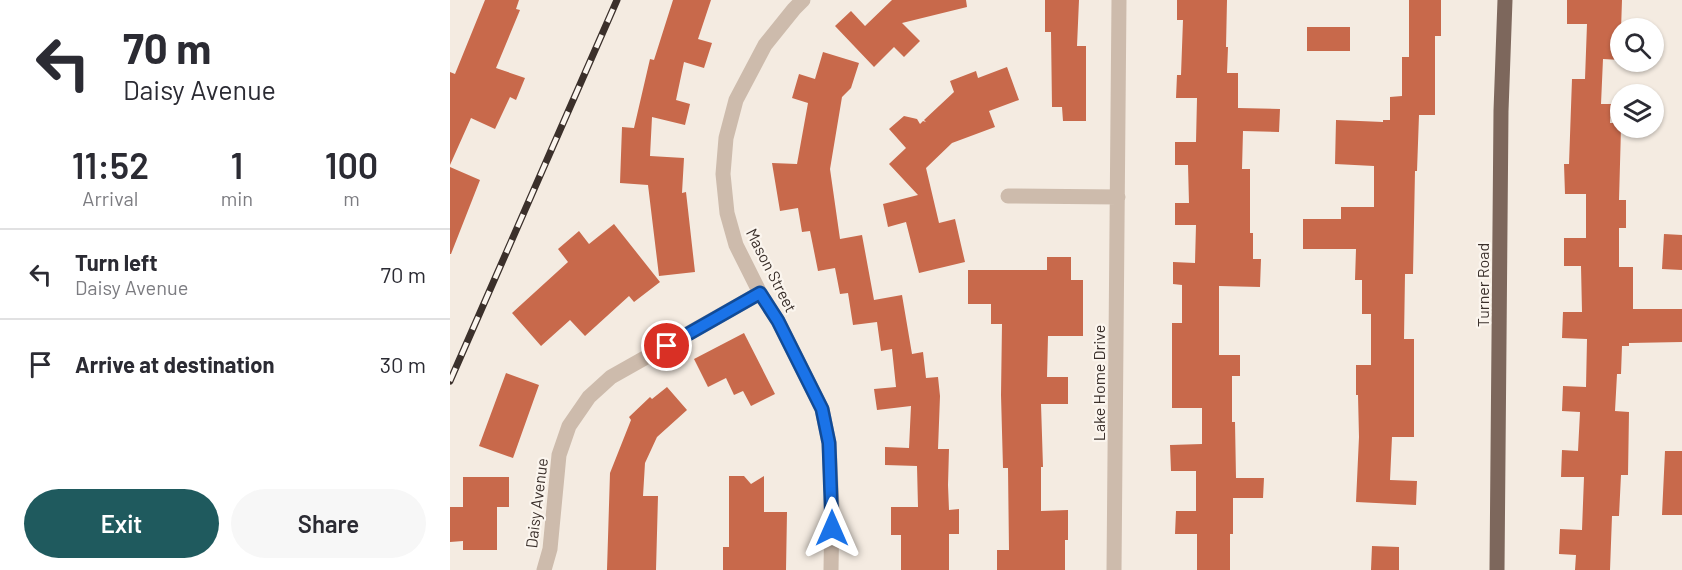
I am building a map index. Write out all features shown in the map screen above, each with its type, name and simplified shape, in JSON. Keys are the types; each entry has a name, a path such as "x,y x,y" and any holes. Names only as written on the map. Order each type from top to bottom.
{"main road":[{"name":"Turner Road","path":"1497,570 1501,111 1505,0"}],"street":[{"name":"Mason Street","path":"803,0 765,45 736,100 726,138 723,174 727,213 736,245 760,293 778,321 822,409 830,454 831,570"},
{"name":"Lake Home Drive","path":"1114,570 1119,0"},
{"path":"1008,196 1118,197"},
{"name":"Daisy Avenue","path":"544,570 550,549 559,455 569,426 589,397 611,377 760,293"}],"building":[{"path":"485,0 519,0 516,9 520,10 496,68 525,78 516,100 510,97 495,129 471,118 450,165 450,72 455,74"},
{"path":"673,0 711,0 698,39 712,43 704,68 684,62 676,100 690,104 685,125 652,117 650,156 684,158 682,193 686,192 695,272 659,276 648,185 620,183 622,127 634,128 650,59 654,60"},
{"path":"892,0 966,0 967,7 902,23 920,41 904,57 894,47 874,67 835,26 851,11 865,26"},
{"path":"1045,0 1079,0 1077,46 1086,46 1086,121 1063,121 1062,107 1052,107 1051,32 1045,32"},
{"path":"1177,0 1227,0 1227,73 1238,73 1238,108 1280,109 1279,132 1243,131 1242,169 1250,169 1250,233 1253,233 1253,259 1261,259 1260,287 1219,286 1219,355 1240,355 1240,376 1232,376 1232,422 1235,422 1236,478 1264,478 1263,498 1233,498 1230,570 1197,570 1197,534 1175,534 1176,511 1196,511 1196,471 1171,471 1170,445 1202,444 1202,408 1172,408 1172,323 1182,323 1182,285 1173,284 1173,262 1195,263 1196,225 1175,225 1175,203 1189,203 1188,165 1175,165 1175,142 1196,142 1197,98 1176,98 1177,75 1181,75 1183,20 1177,20"},
{"path":"1409,0 1441,0 1441,36 1435,36 1435,115 1419,115 1417,171 1415,171 1413,274 1405,274 1404,339 1414,339 1414,437 1392,437 1390,480 1417,481 1416,505 1356,502 1359,437 1356,365 1371,365 1371,314 1362,314 1362,280 1355,280 1356,249 1303,249 1303,219 1341,219 1341,207 1374,207 1374,166 1335,164 1336,120 1383,122 1383,120 1390,120 1390,97 1402,96 1402,57 1409,57"},
{"path":"1567,0 1622,0 1621,18 1610,18 1610,59 1603,59 1601,104 1610,104 1610,138 1621,138 1619,200 1626,200 1626,228 1619,228 1619,267 1633,267 1633,309 1682,309 1682,342 1629,343 1629,346 1622,346 1621,374 1617,374 1615,411 1629,412 1628,475 1621,475 1619,516 1612,516 1610,570 1575,570 1576,555 1559,554 1560,529 1582,530 1584,477 1561,477 1562,450 1578,451 1580,412 1562,411 1563,386 1586,387 1587,339 1562,338 1563,312 1582,312 1581,266 1564,266 1564,238 1586,238 1586,194 1565,194 1564,164 1569,164 1572,79 1585,79 1587,24 1567,24"},
{"path":"1307,27 1350,27 1350,51 1307,51"},
{"path":"823,52 859,63 851,88 842,97 830,169 840,239 862,235 874,300 902,295 912,354 923,352 926,378 938,377 940,396 938,449 949,449 949,510 959,509 959,534 949,534 949,570 901,570 901,535 891,535 891,507 918,507 917,466 885,465 885,447 909,448 911,406 877,410 874,389 896,387 892,349 881,351 877,322 853,325 848,293 840,294 835,268 818,271 810,231 802,232 798,208 780,211 772,163 797,164 808,103 792,98 799,74 815,79"},
{"path":"1007,67 1019,100 989,111 995,127 952,143 926,168 939,223 955,219 965,262 919,273 906,222 888,227 883,204 918,195 889,164 906,148 889,129 904,116 917,119 920,124 923,121 926,122 924,120 954,92 950,81 976,71 978,78"},
{"path":"450,167 480,180 451,254 450,254"},
{"path":"614,224 660,282 634,302 629,296 585,336 570,320 541,346 512,313 568,262 558,249 579,231 589,244"},
{"path":"1664,234 1682,235 1682,270 1662,269"},
{"path":"1047,257 1071,257 1071,280 1083,280 1083,336 1048,336 1047,377 1068,377 1068,404 1041,404 1043,467 1041,467 1041,511 1068,510 1065,570 997,570 997,550 1009,550 1008,468 1003,468 1002,324 991,324 991,304 968,304 968,270 1047,270"},
{"path":"744,333 775,394 751,406 743,391 734,395 726,378 708,387 694,359"},
{"path":"506,373 539,385 513,458 479,446"},
{"path":"667,387 687,410 657,437 645,463 643,496 658,496 656,570 607,570 610,473 631,420 629,417 650,397 652,399"},
{"path":"1665,451 1682,451 1682,515 1662,515"},
{"path":"729,476 744,476 751,484 764,476 764,512 787,512 786,570 723,570 723,547 729,547"},
{"path":"463,477 509,477 509,507 497,507 497,550 463,550 463,541 450,542 450,507 463,507"},
{"path":"1372,546 1399,547 1399,570 1371,570"}],"railway":[{"path":"450,381 617,0"}],"route":[{"path":"667,346 760,293 778,321 822,409 829,443 832,528"}]}
